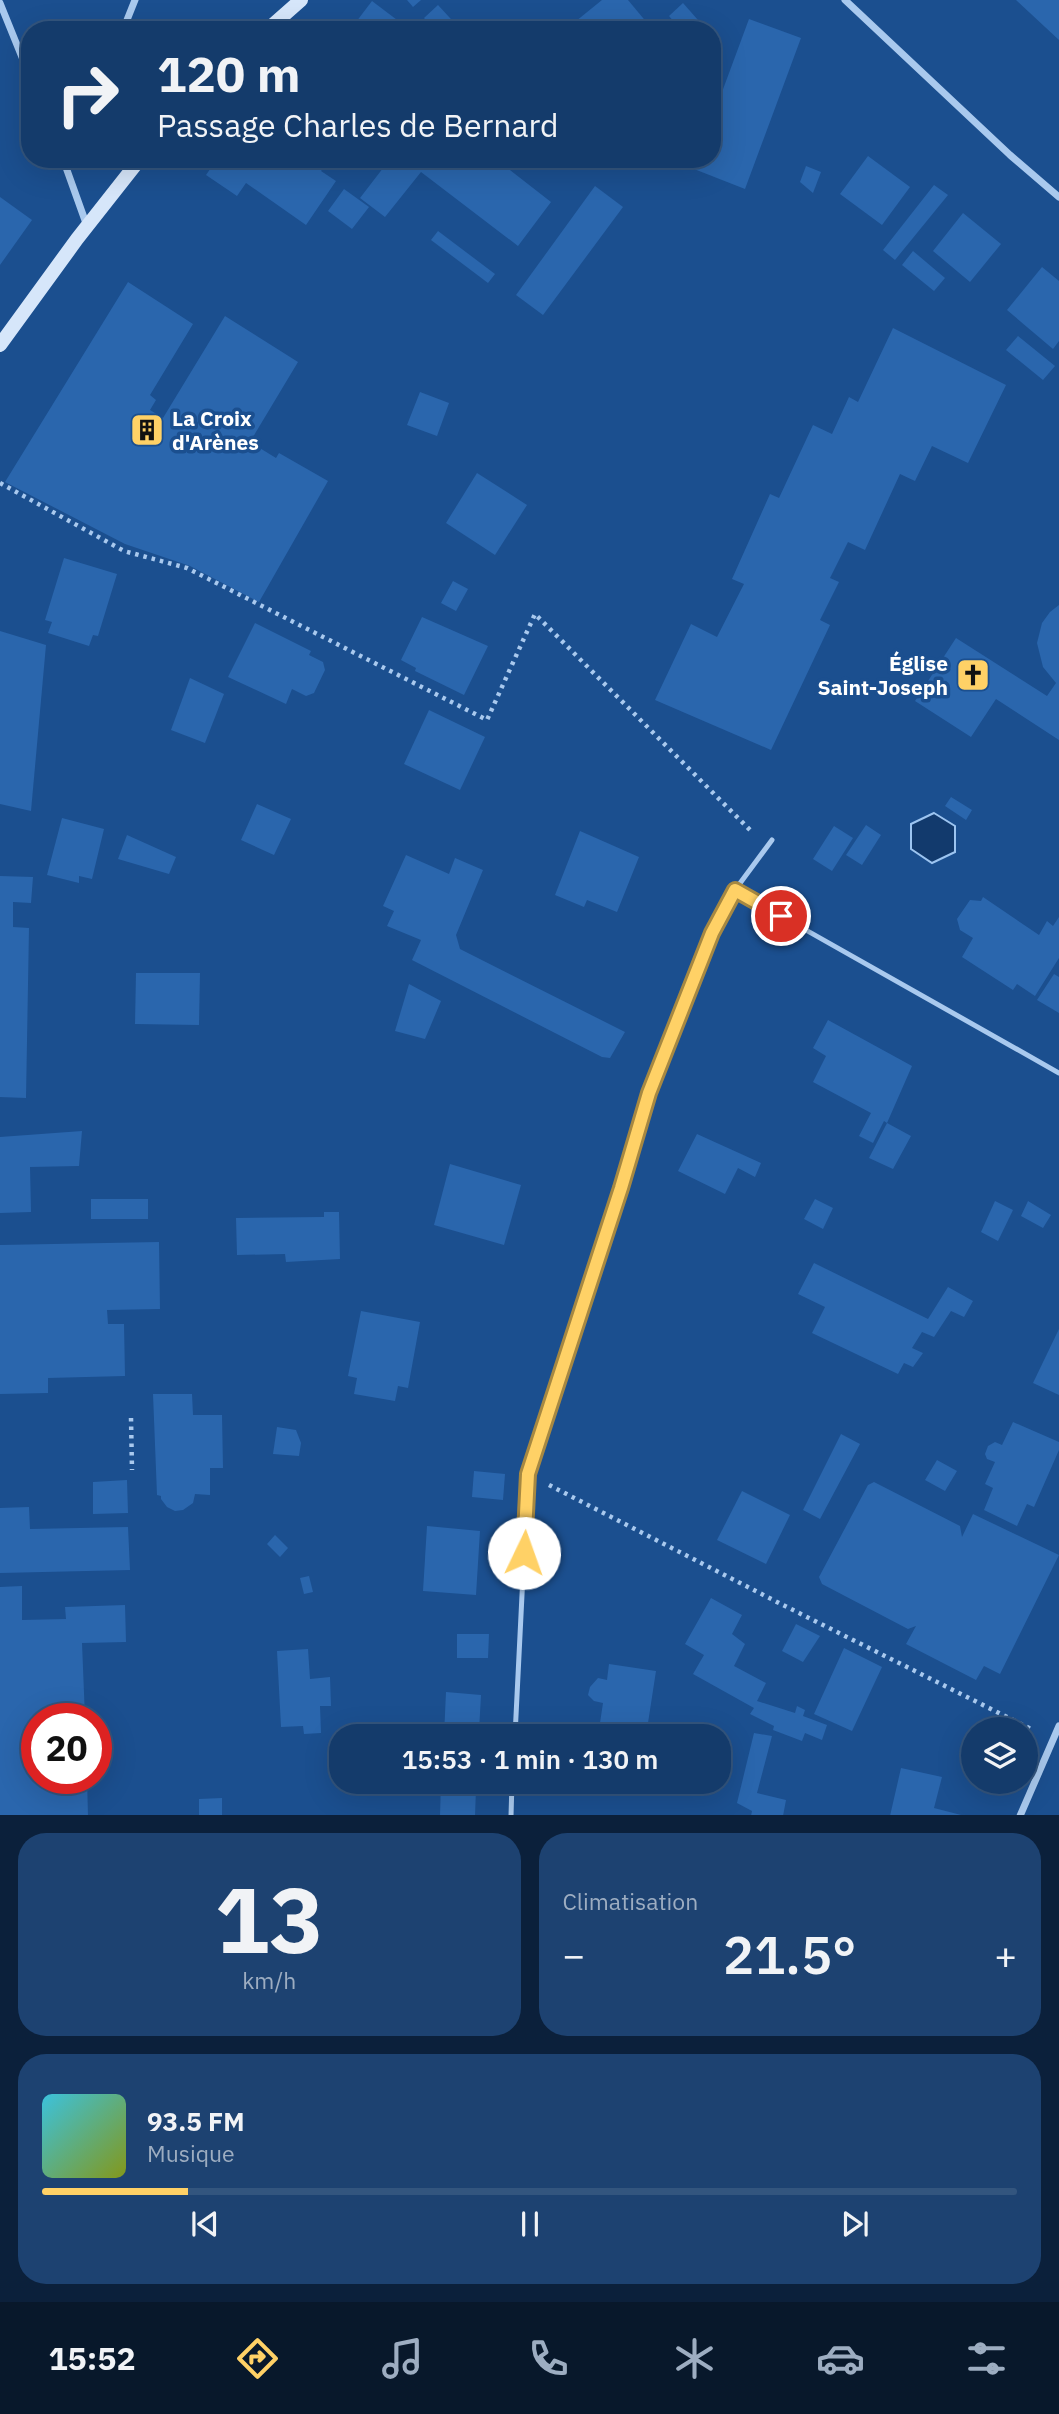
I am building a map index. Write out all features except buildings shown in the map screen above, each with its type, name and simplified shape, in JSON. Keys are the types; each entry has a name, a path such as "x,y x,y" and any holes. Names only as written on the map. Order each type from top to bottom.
{"main road":[{"path":"277,21 301,0"},
{"path":"0,345 133,168"}],"street":[{"path":"127,21 135,0"},
{"path":"845,0 1010,155 1059,197"},
{"path":"0,3 21,55"},
{"path":"65,168 87,226"},
{"path":"1020,1815 1059,1726"}],"lane":[{"path":"516,1724 528,1474 649,1093 712,933 735,890 772,840"},
{"path":"735,890 1059,1073"},
{"path":"511,1815 512,1794"}],"path":[{"path":"0,483 124,551 187,568 487,720 535,614 767,848"},
{"path":"131,1418 132,1470"},
{"path":"528,1474 1054,1740"}],"water":[{"path":"934,813 955,826 955,852 932,863 911,849 911,824"}],"place":[{"name":"La Croix d'Arènes","path":"147,430"},
{"name":"Église Saint-Joseph","path":"973,675"}],"route":[{"path":"524,1553 528,1474 649,1093 712,933 735,890 781,916"}]}
